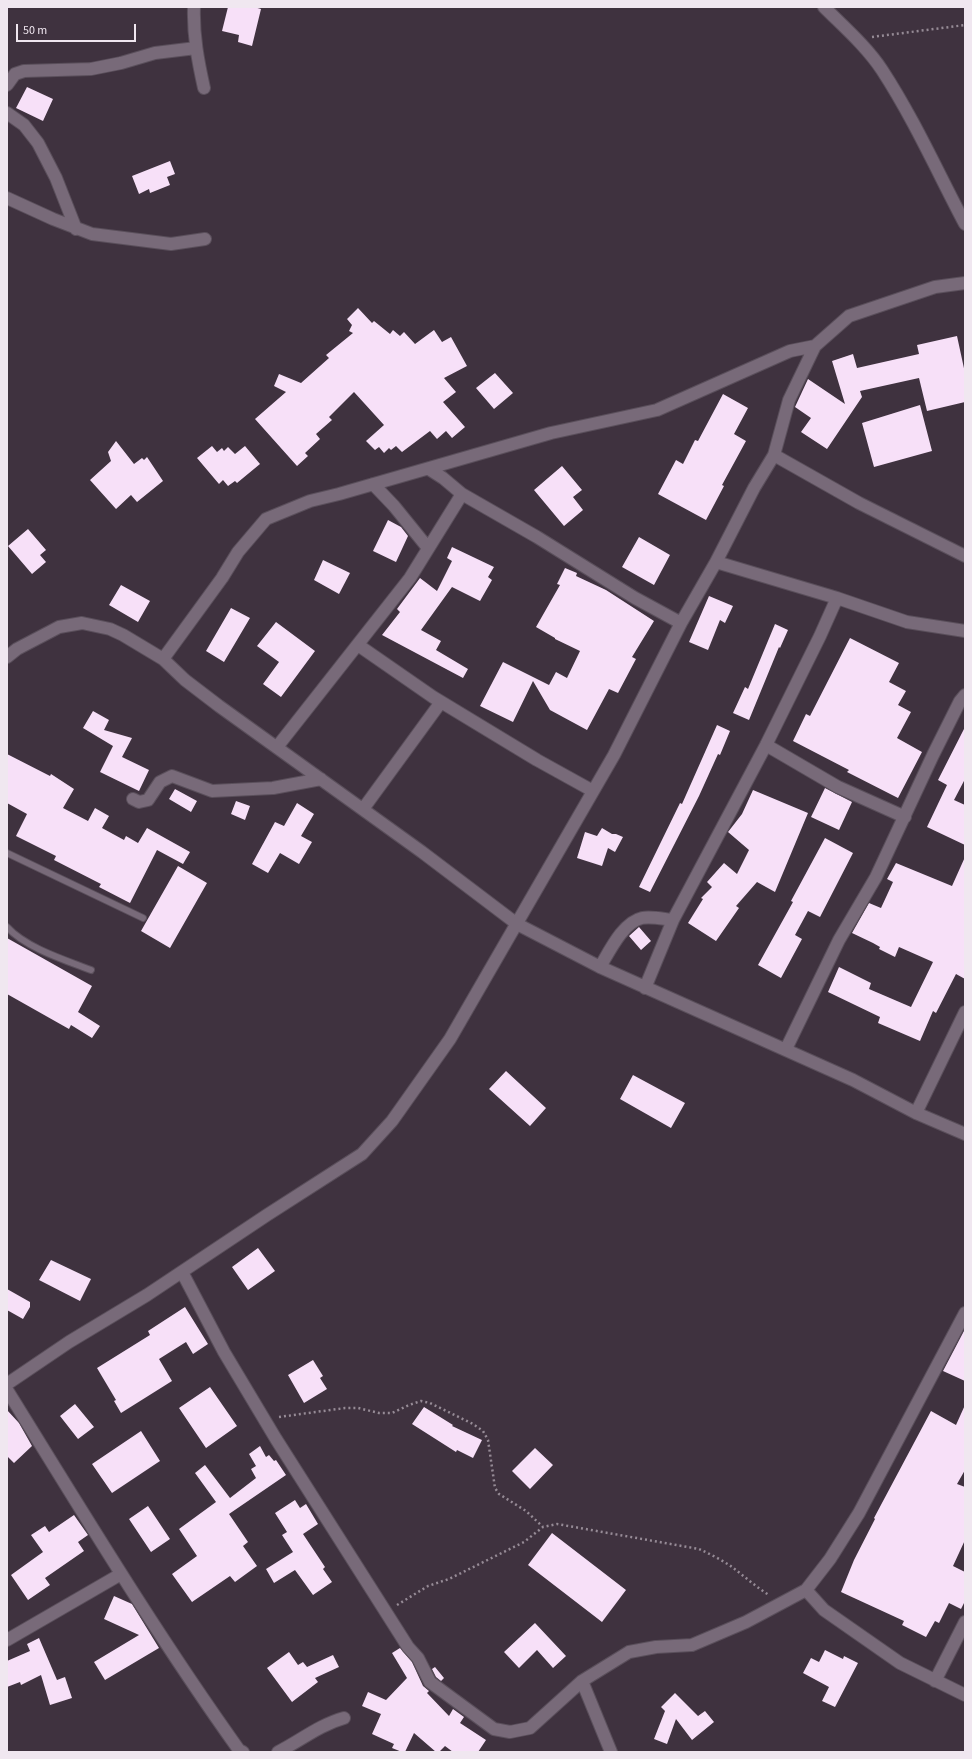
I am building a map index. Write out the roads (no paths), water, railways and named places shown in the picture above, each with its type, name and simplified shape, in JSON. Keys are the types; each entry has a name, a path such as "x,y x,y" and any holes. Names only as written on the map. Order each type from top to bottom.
{"street":[{"path":"194,7 193,28 204,88"},
{"path":"824,7 881,69 894,90 965,224"},
{"path":"7,85 15,74 24,71 91,69 121,63 155,53 196,48"},
{"path":"7,113 24,125 38,143 56,178 76,229"},
{"path":"7,198 76,229 92,234 171,244 205,239"},
{"path":"7,1384 68,1342 182,1272 362,1154 392,1121 450,1039 614,755 754,488 774,455 789,400 815,346 849,316 930,289 965,283"},
{"path":"163,659 222,578 238,552 266,519 310,501 429,469 551,433 657,410 790,351 815,346"},
{"path":"774,455 859,503 965,556"},
{"path":"429,469 444,478 462,494 537,537 635,598 682,623"},
{"path":"374,484 428,548"},
{"path":"276,747 410,578 462,494"},
{"path":"716,562 837,598 907,622 965,631"},
{"path":"645,988 673,920 766,745 820,636 837,598"},
{"path":"7,656 17,649 60,627 82,623 110,629 123,635 163,659 185,680 213,701 363,809 517,924 600,967 786,1049 965,1134"},
{"path":"358,645 441,702 531,757 593,791"},
{"path":"786,1049 839,940 876,877 933,755 957,707 965,695"},
{"path":"363,809 441,702"},
{"path":"766,745 838,787 905,817"},
{"path":"133,799 143,802 148,800 160,782 172,776 212,791 273,788 321,779"},
{"path":"600,967 620,935 629,924 640,918 673,920"},
{"path":"916,1112 965,1012"},
{"path":"182,1272 224,1352 264,1419 321,1512 408,1647 418,1658 430,1682 494,1729 510,1732 530,1728 582,1681 629,1652 692,1645 746,1622 806,1590 830,1559 859,1513 965,1313"},
{"path":"7,1390 121,1574 219,1723 239,1750 243,1752"},
{"path":"7,1640 121,1574"},
{"path":"806,1590 824,1610 900,1663 965,1695"},
{"path":"936,1681 965,1622"},
{"path":"582,1681 611,1752"},
{"path":"278,1752 320,1727 344,1718"}],"lane":[{"path":"7,853 143,918"},
{"path":"7,927 21,939 38,948 91,970"}]}
